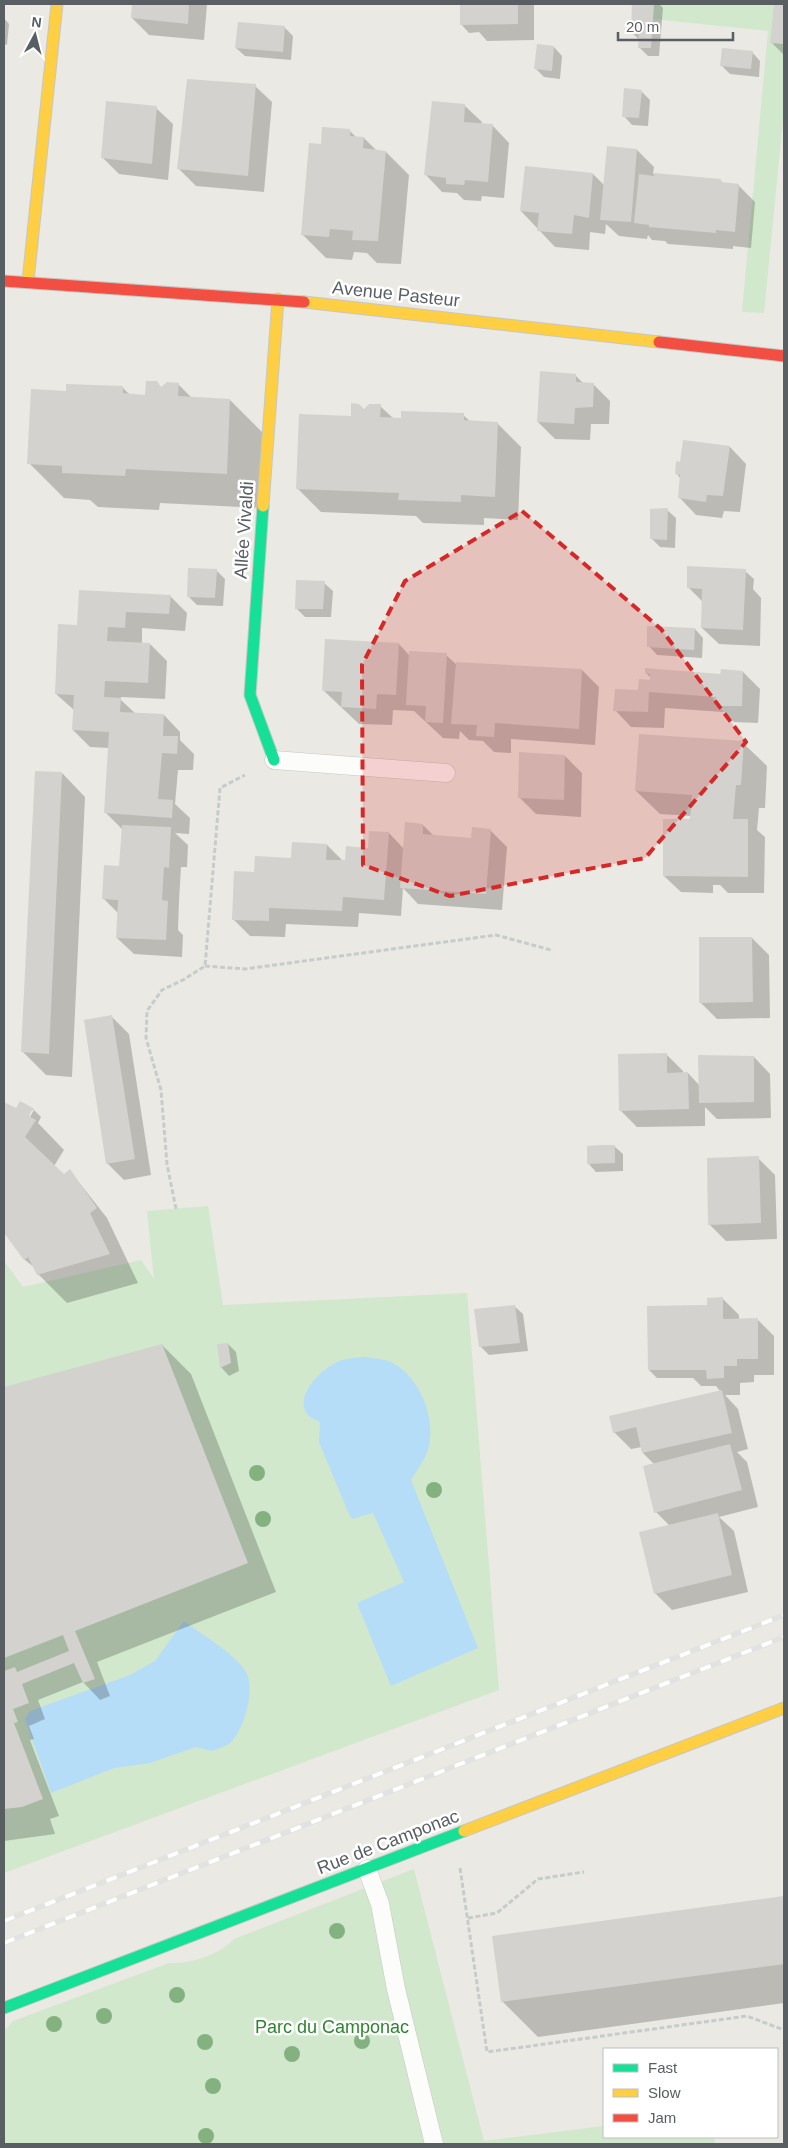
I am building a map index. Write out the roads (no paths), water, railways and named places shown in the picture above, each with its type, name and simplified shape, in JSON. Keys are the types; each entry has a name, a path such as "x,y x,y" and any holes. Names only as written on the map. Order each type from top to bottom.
{"street":[{"path":"28,281 57,4"},
{"name":"Avenue Pasteur","path":"4,281 28,281 278,299 784,356"},
{"name":"Allée Vivaldi","path":"274,760 250,695 278,299"},
{"name":"Rue de Camponac","path":"4,2008 784,1708"}],"lane":[{"path":"274,760 446,773"},
{"path":"367,1869 380,1904 396,1989 434,2144"}],"water":[{"path":"364,1357 388,1361 401,1369 410,1377 424,1400 428,1413 430,1438 428,1450 411,1480 478,1648 391,1686 357,1603 404,1582 373,1513 352,1519 348,1512 319,1442 320,1422 308,1415 304,1407 307,1391 324,1370 340,1361"},
{"path":"184,1621 231,1655 248,1676 248,1706 237,1735 226,1746 212,1751 196,1747 150,1763 114,1768 51,1793 25,1719 30,1711 130,1675 155,1661"}],"railway":[{"path":"4,1921 784,1615"},
{"path":"4,1943 784,1637"}],"park label":[{"name":"Parc du Camponac","path":"332,2027"}]}
